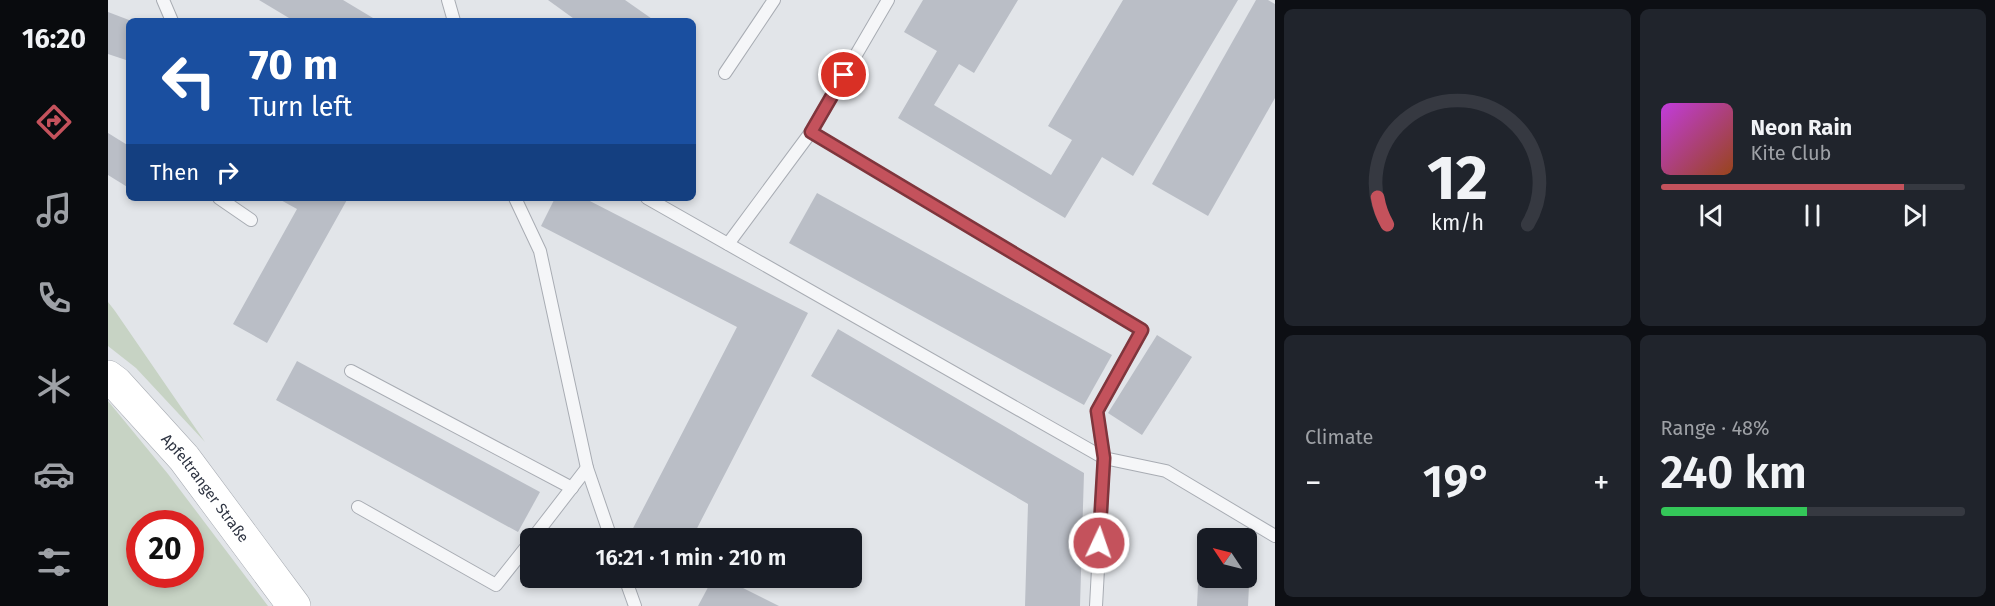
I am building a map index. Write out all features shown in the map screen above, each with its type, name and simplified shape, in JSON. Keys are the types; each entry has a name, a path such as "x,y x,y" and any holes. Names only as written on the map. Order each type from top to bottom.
{"street":[{"name":"Apfeltranger Straße","path":"108,377 184,458 294,606"}],"lane":[{"path":"163,0 171,18"},
{"path":"448,0 453,18"},
{"path":"725,73 774,0"},
{"path":"728,244 811,132 888,0"},
{"path":"811,132 1142,330 1097,411 1104,458 1096,606"},
{"path":"223,201 251,220"},
{"path":"516,201 540,251 587,468 608,528"},
{"path":"652,201 1104,458 1166,471 1275,536"},
{"path":"351,371 572,488"},
{"path":"541,528 587,468"},
{"path":"357,507 496,585 520,555"},
{"path":"629,588 635,606"}],"green space":[{"path":"108,302 205,442 136,368 108,346"},
{"path":"108,401 195,510 126,510 126,588 204,588 204,522 268,606 108,606"}],"building":[{"path":"259,0 343,0 373,18 289,18"},
{"path":"548,0 625,0 651,18 573,18"},
{"path":"923,0 1018,0 974,73 959,64 934,105 1051,175 1072,140 1048,126 1123,0 1238,0 1133,176 1102,157 1065,218 898,118 937,51 904,32"},
{"path":"1256,0 1268,0 1275,4 1275,98 1208,216 1152,184"},
{"path":"108,12 126,19 126,60 108,54"},
{"path":"108,133 126,144 126,186 108,175"},
{"path":"817,193 1112,355 1084,405 789,243"},
{"path":"282,201 346,201 267,343 233,324 297,209"},
{"path":"554,201 590,201 808,313 697,528 633,528 737,327 541,226"},
{"path":"838,329 1084,473 1080,606 1025,606 1028,504 811,376"},
{"path":"1157,335 1192,357 1142,435 1108,413"},
{"path":"297,361 540,492 518,532 276,400"},
{"path":"708,588 743,588 779,606 698,606"},
{"path":"1198,588 1249,588 1248,606 1197,606"}],"route":[{"path":"844,75 811,132 1142,330 1097,411 1104,458 1099,543"}]}
